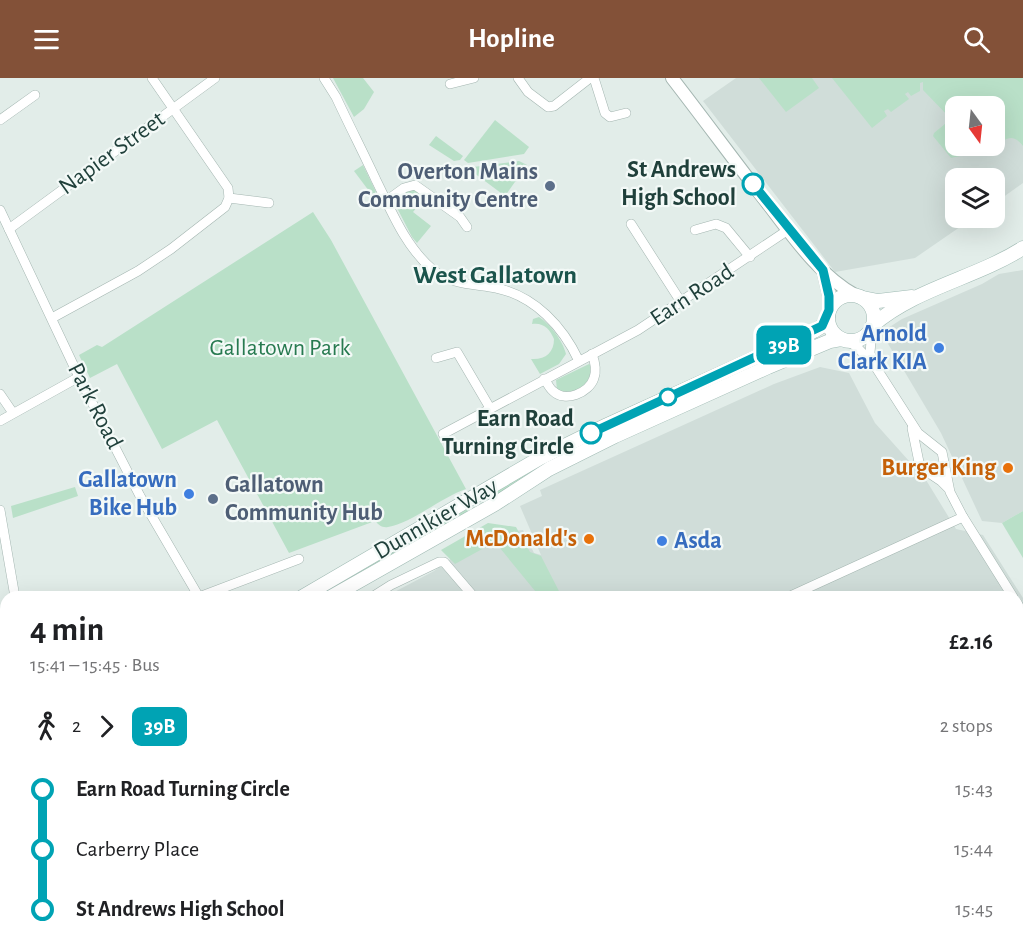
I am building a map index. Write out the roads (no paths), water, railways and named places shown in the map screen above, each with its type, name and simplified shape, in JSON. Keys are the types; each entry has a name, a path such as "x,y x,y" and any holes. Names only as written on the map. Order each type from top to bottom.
{"main road":[{"path":"916,297 878,301 859,296 842,296 837,299 828,313 831,330 844,340 861,339 885,315 916,297 975,273 1023,248"},
{"path":"859,296 873,310 872,327"},
{"name":"Dunnikier Way","path":"312,591 540,458 814,331 822,326 828,313"},
{"name":"Dunnikier Way","path":"342,591 495,504 549,469 749,375 819,345 844,340"}],"street":[{"path":"52,318 138,271 171,249 225,207 229,198 228,188 152,78"},
{"name":"Napier Street","path":"9,229 215,78"},
{"path":"324,78 336,97 400,228 429,267 441,276 461,284 497,288 522,296 549,316 579,361"},
{"path":"450,84 474,78"},
{"path":"518,78 528,92 542,105 551,107 580,81 592,78 605,113 610,117 626,113"},
{"path":"672,78 788,230 823,270 844,289 859,296"},
{"path":"0,120 35,95"},
{"path":"386,201 404,188 415,185 460,217 467,227"},
{"path":"229,198 269,203"},
{"name":"Park Road","path":"0,210 79,377 140,496 195,591"},
{"path":"631,224 681,302"},
{"path":"695,230 716,224 726,228 750,257"},
{"name":"Earn Road","path":"443,434 638,330 788,230"},
{"path":"823,270 829,296 828,313"},
{"path":"872,327 870,353 875,366 910,423 915,435 920,467 930,472 950,492"},
{"path":"844,340 857,347 875,366"},
{"path":"436,358 457,352 490,408"},
{"path":"544,379 553,392 566,396 580,393 594,380 596,370 592,354"},
{"path":"0,421 79,377"},
{"path":"0,394 13,413"},
{"path":"910,423 932,446 941,450 950,492 1009,591"},
{"path":"918,454 923,448 932,446"},
{"path":"930,472 940,469 944,461"},
{"path":"0,510 14,591"},
{"path":"801,591 963,517"},
{"path":"215,591 298,559"},
{"path":"382,591 439,562 444,562 469,591"}],"place":[{"name":"St Andrews High School","path":"753,184"},
{"name":"Overton Mains Community Centre","path":"550,186"},
{"name":"Arnold Clark KIA","path":"939,348"},
{"name":"Earn Road Turning Circle","path":"591,433"},
{"name":"Burger King","path":"1008,468"},
{"name":"Gallatown Bike Hub","path":"189,494"},
{"name":"Gallatown Community Hub","path":"213,499"},
{"name":"McDonald's","path":"589,539"},
{"name":"Asda","path":"662,541"}],"district":[{"name":"West Gallatown","path":"495,275"}],"park label":[{"name":"Gallatown Park","path":"280,348"}]}
